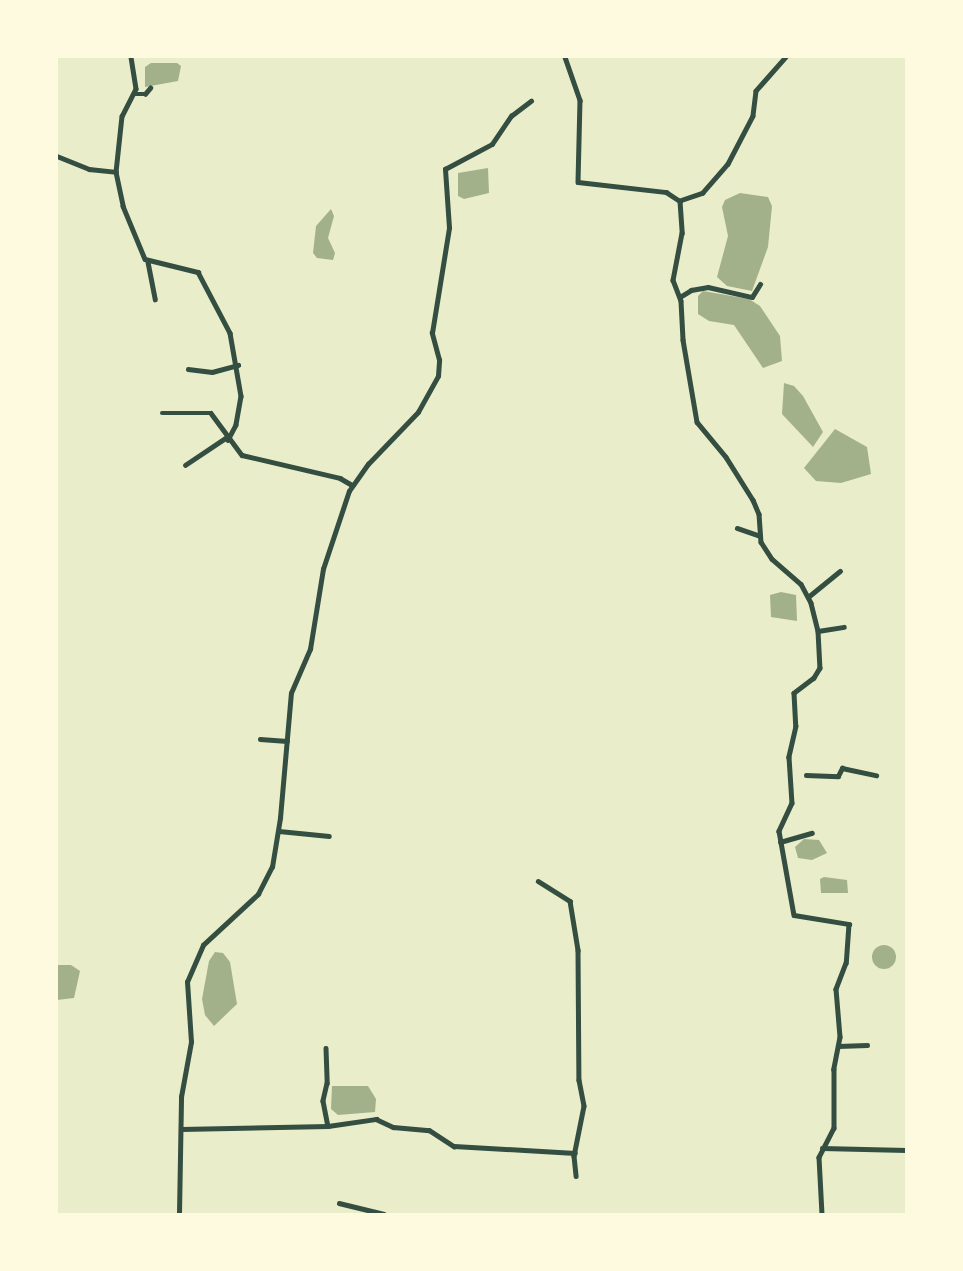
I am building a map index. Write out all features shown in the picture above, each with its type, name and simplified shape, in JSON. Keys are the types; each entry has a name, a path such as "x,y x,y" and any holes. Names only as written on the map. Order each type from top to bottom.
{"street":[{"path":"131,57 135,94 122,116 116,172 134,239 147,262 155,299"},
{"path":"566,57 580,100 578,182 666,192 680,201"},
{"path":"680,201 703,192 728,164 753,116 756,91 786,57"},
{"path":"135,94 144,94 150,88"},
{"path":"179,1214 182,1086 191,1042 187,982 209,938 267,881 279,831 291,693 310,649 323,569 352,485 418,412 438,376 439,360 432,333 448,228 445,169 492,144 511,116 531,101"},
{"path":"57,156 89,169 116,172"},
{"path":"680,201 682,233 673,274 680,297 694,412 753,500 760,536 772,559 801,584 808,597 818,631 820,668 814,678 795,693 796,726 789,757 792,803 780,823 780,842 794,915 849,924 846,963 836,989 838,1046 834,1128 822,1148 818,1165 822,1214"},
{"path":"147,262 191,269 201,275 230,333 238,365 241,409 227,438 185,465"},
{"path":"680,297 701,287 752,297 760,284"},
{"path":"188,369 222,372 238,365"},
{"path":"162,413 211,413 227,438 249,457 336,477 352,485"},
{"path":"737,528 760,536"},
{"path":"808,597 840,571"},
{"path":"818,631 844,627"},
{"path":"260,739 287,741"},
{"path":"806,775 838,776 842,768 876,775"},
{"path":"279,831 329,836"},
{"path":"780,842 812,832"},
{"path":"538,881 570,901 578,950 579,1080 584,1107 575,1153 576,1176"},
{"path":"838,1046 867,1045"},
{"path":"326,1048 327,1083 323,1101 328,1126"},
{"path":"181,1128 328,1126 376,1119 393,1127 429,1130 463,1147 575,1153"},
{"path":"822,1148 906,1149"},
{"path":"339,1203 384,1214"}],"shaded area":[{"path":"151,63 177,63 181,66 178,81 145,87 145,67"},
{"path":"488,168 489,193 464,199 458,196 458,173"},
{"path":"740,193 768,197 772,206 768,247 752,291 727,286 717,277 728,236 722,207 725,200"},
{"path":"331,209 334,216 328,238 335,253 333,260 317,258 313,253 316,226"},
{"path":"703,291 749,299 760,306 780,336 782,361 763,368 734,325 709,321 698,314 698,296"},
{"path":"784,383 794,386 803,396 823,432 813,447 782,414"},
{"path":"835,429 867,447 871,474 841,483 816,481 804,468"},
{"path":"781,592 796,595 797,621 771,617 770,595"},
{"path":"804,839 819,840 827,853 812,860 798,858 795,847"},
{"path":"824,877 847,880 848,893 821,893 820,879"},
{"path":"884,945 892,949 896,957 892,965 884,969 876,965 872,957 876,949"},
{"path":"215,952 223,953 230,962 237,1004 214,1026 205,1015 202,999 209,961"},
{"path":"57,965 71,965 80,971 74,998 57,1000"},
{"path":"332,1086 368,1086 376,1099 375,1112 338,1115 331,1109"}]}
